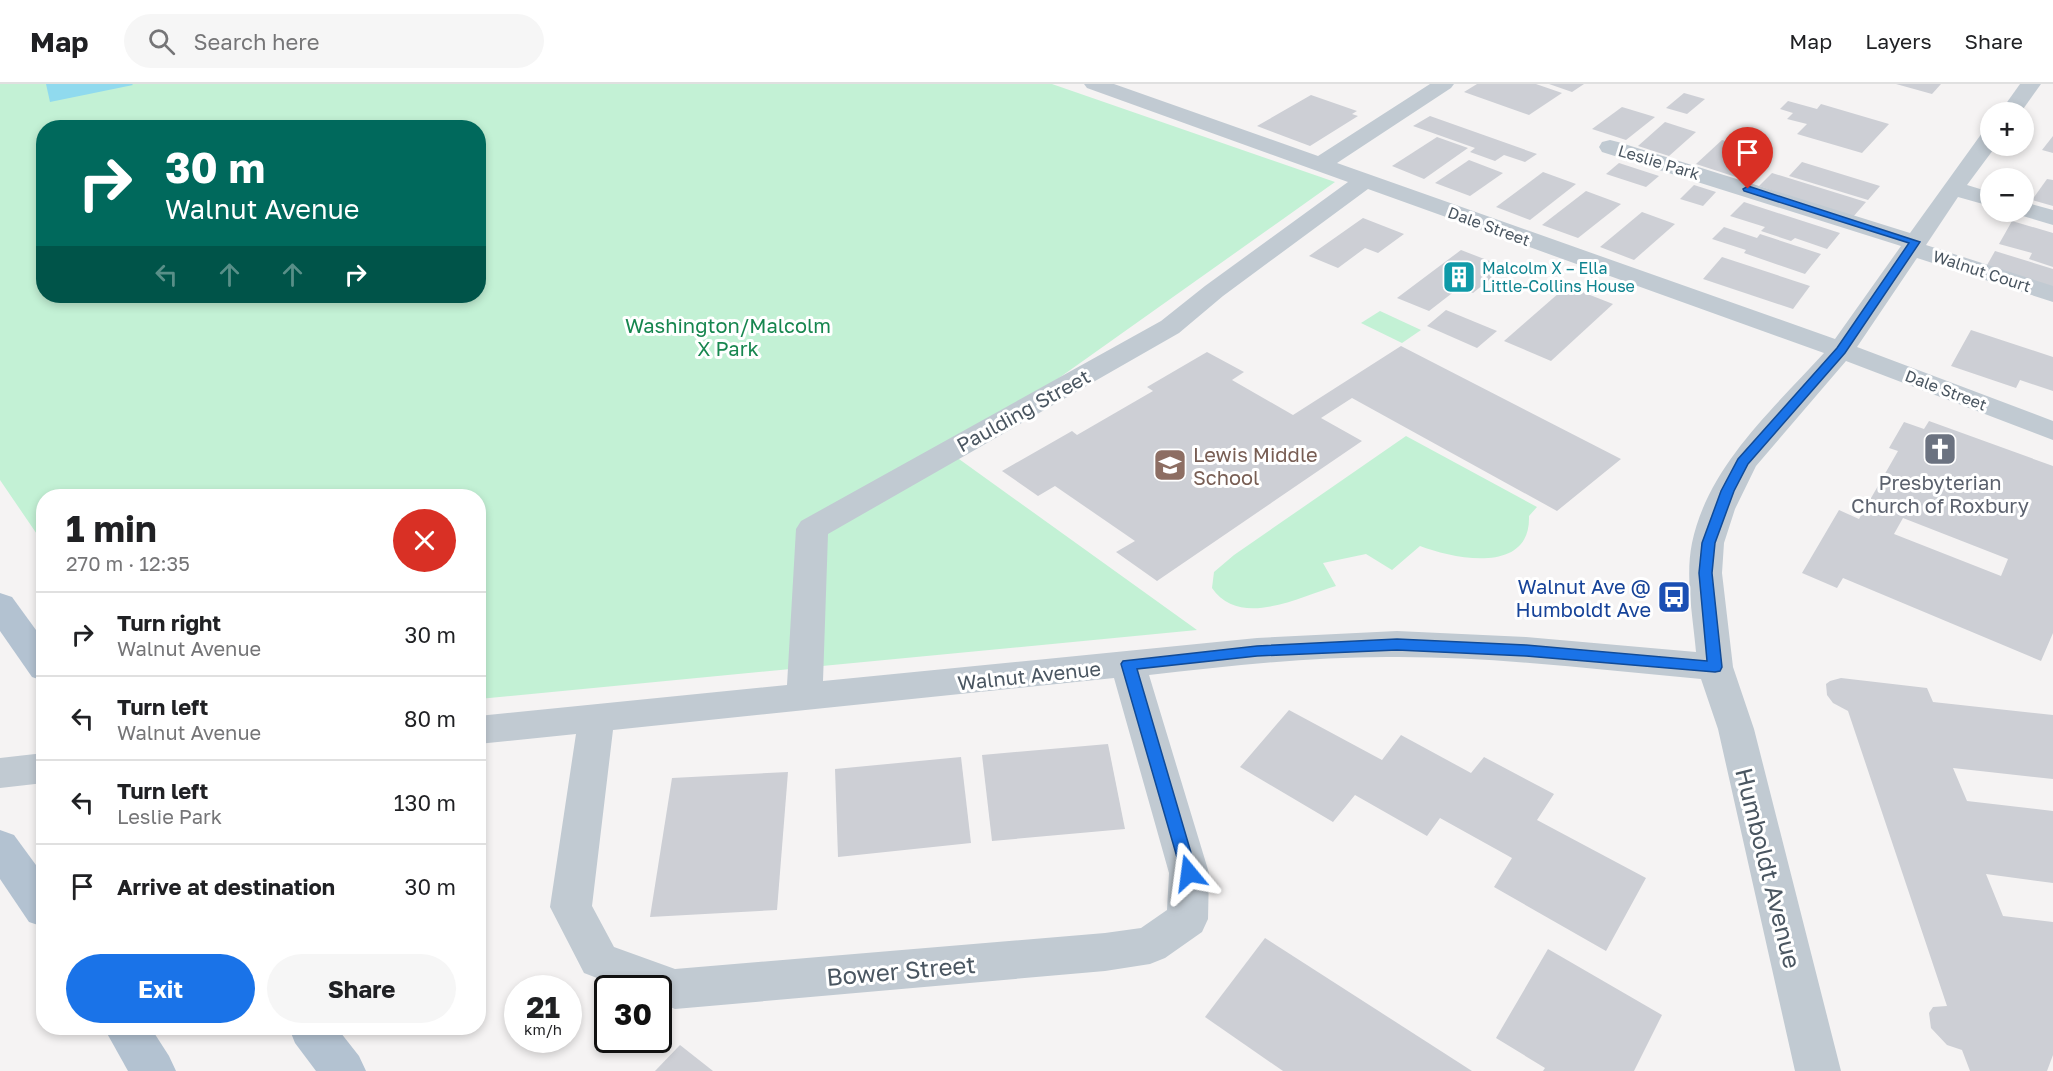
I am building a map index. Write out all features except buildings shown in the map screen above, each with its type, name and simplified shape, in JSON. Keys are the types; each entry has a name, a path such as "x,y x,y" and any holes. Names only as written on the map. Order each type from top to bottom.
{"main road":[{"path":"0,605 36,657"},
{"path":"0,847 36,898"},
{"path":"130,1035 153,1071"},
{"path":"315,1035 343,1071"}],"street":[{"name":"Dale Street","path":"1094,84 1841,350 2053,431"},
{"path":"2018,102 2031,84"},
{"path":"1319,165 1436,85"},
{"name":"Leslie Park","path":"1610,147 1913,245"},
{"path":"1715,667 1706,573 1708,543 1719,509 1743,462 1841,350 1980,152"},
{"name":"Paulding Street","path":"804,698 812,529 1170,327 1233,277 1364,182"},
{"path":"1953,188 1980,196"},
{"path":"2034,212 2053,218"},
{"name":"Walnut Court","path":"1913,245 2053,294"},
{"name":"Walnut Avenue","path":"486,729 1257,651 1397,644 1526,650 1715,667"},
{"name":"Bower Street","path":"596,719 571,907 599,960 675,989 1105,952 1150,945 1187,919 1189,873 1128,664"},
{"name":"Humboldt Avenue","path":"1715,667 1736,729 1818,1071"},
{"path":"0,773 36,769"}],"green space":[{"name":"Washington/Malcolm X Park","path":"0,84 1052,84 1335,182 952,454 1197,630 486,698 486,489 36,489 36,533 0,480"},
{"path":"1380,311 1421,330 1402,343 1361,323"},
{"path":"1406,436 1537,507 1529,516 1526,535 1518,547 1504,555 1470,558 1420,546 1392,570 1366,554 1323,563 1336,586 1271,606 1238,607 1224,600 1212,588 1214,572 1234,555"}],"water":[{"path":"46,84 132,84 133,85 50,102"}],"place":[{"name":"Malcolm X – Ella Little-Collins House","path":"1459,277"},
{"name":"Presbyterian Church of Roxbury","path":"1940,449"},
{"name":"Lewis Middle School","path":"1170,465"},
{"name":"Walnut Ave @ Humboldt Ave","path":"1674,597"}],"route":[{"path":"1189,873 1128,664 1257,651 1397,644 1526,650 1715,667 1706,573 1708,543 1719,509 1743,462 1778,425 1841,350 1915,242 1748,189"}]}
